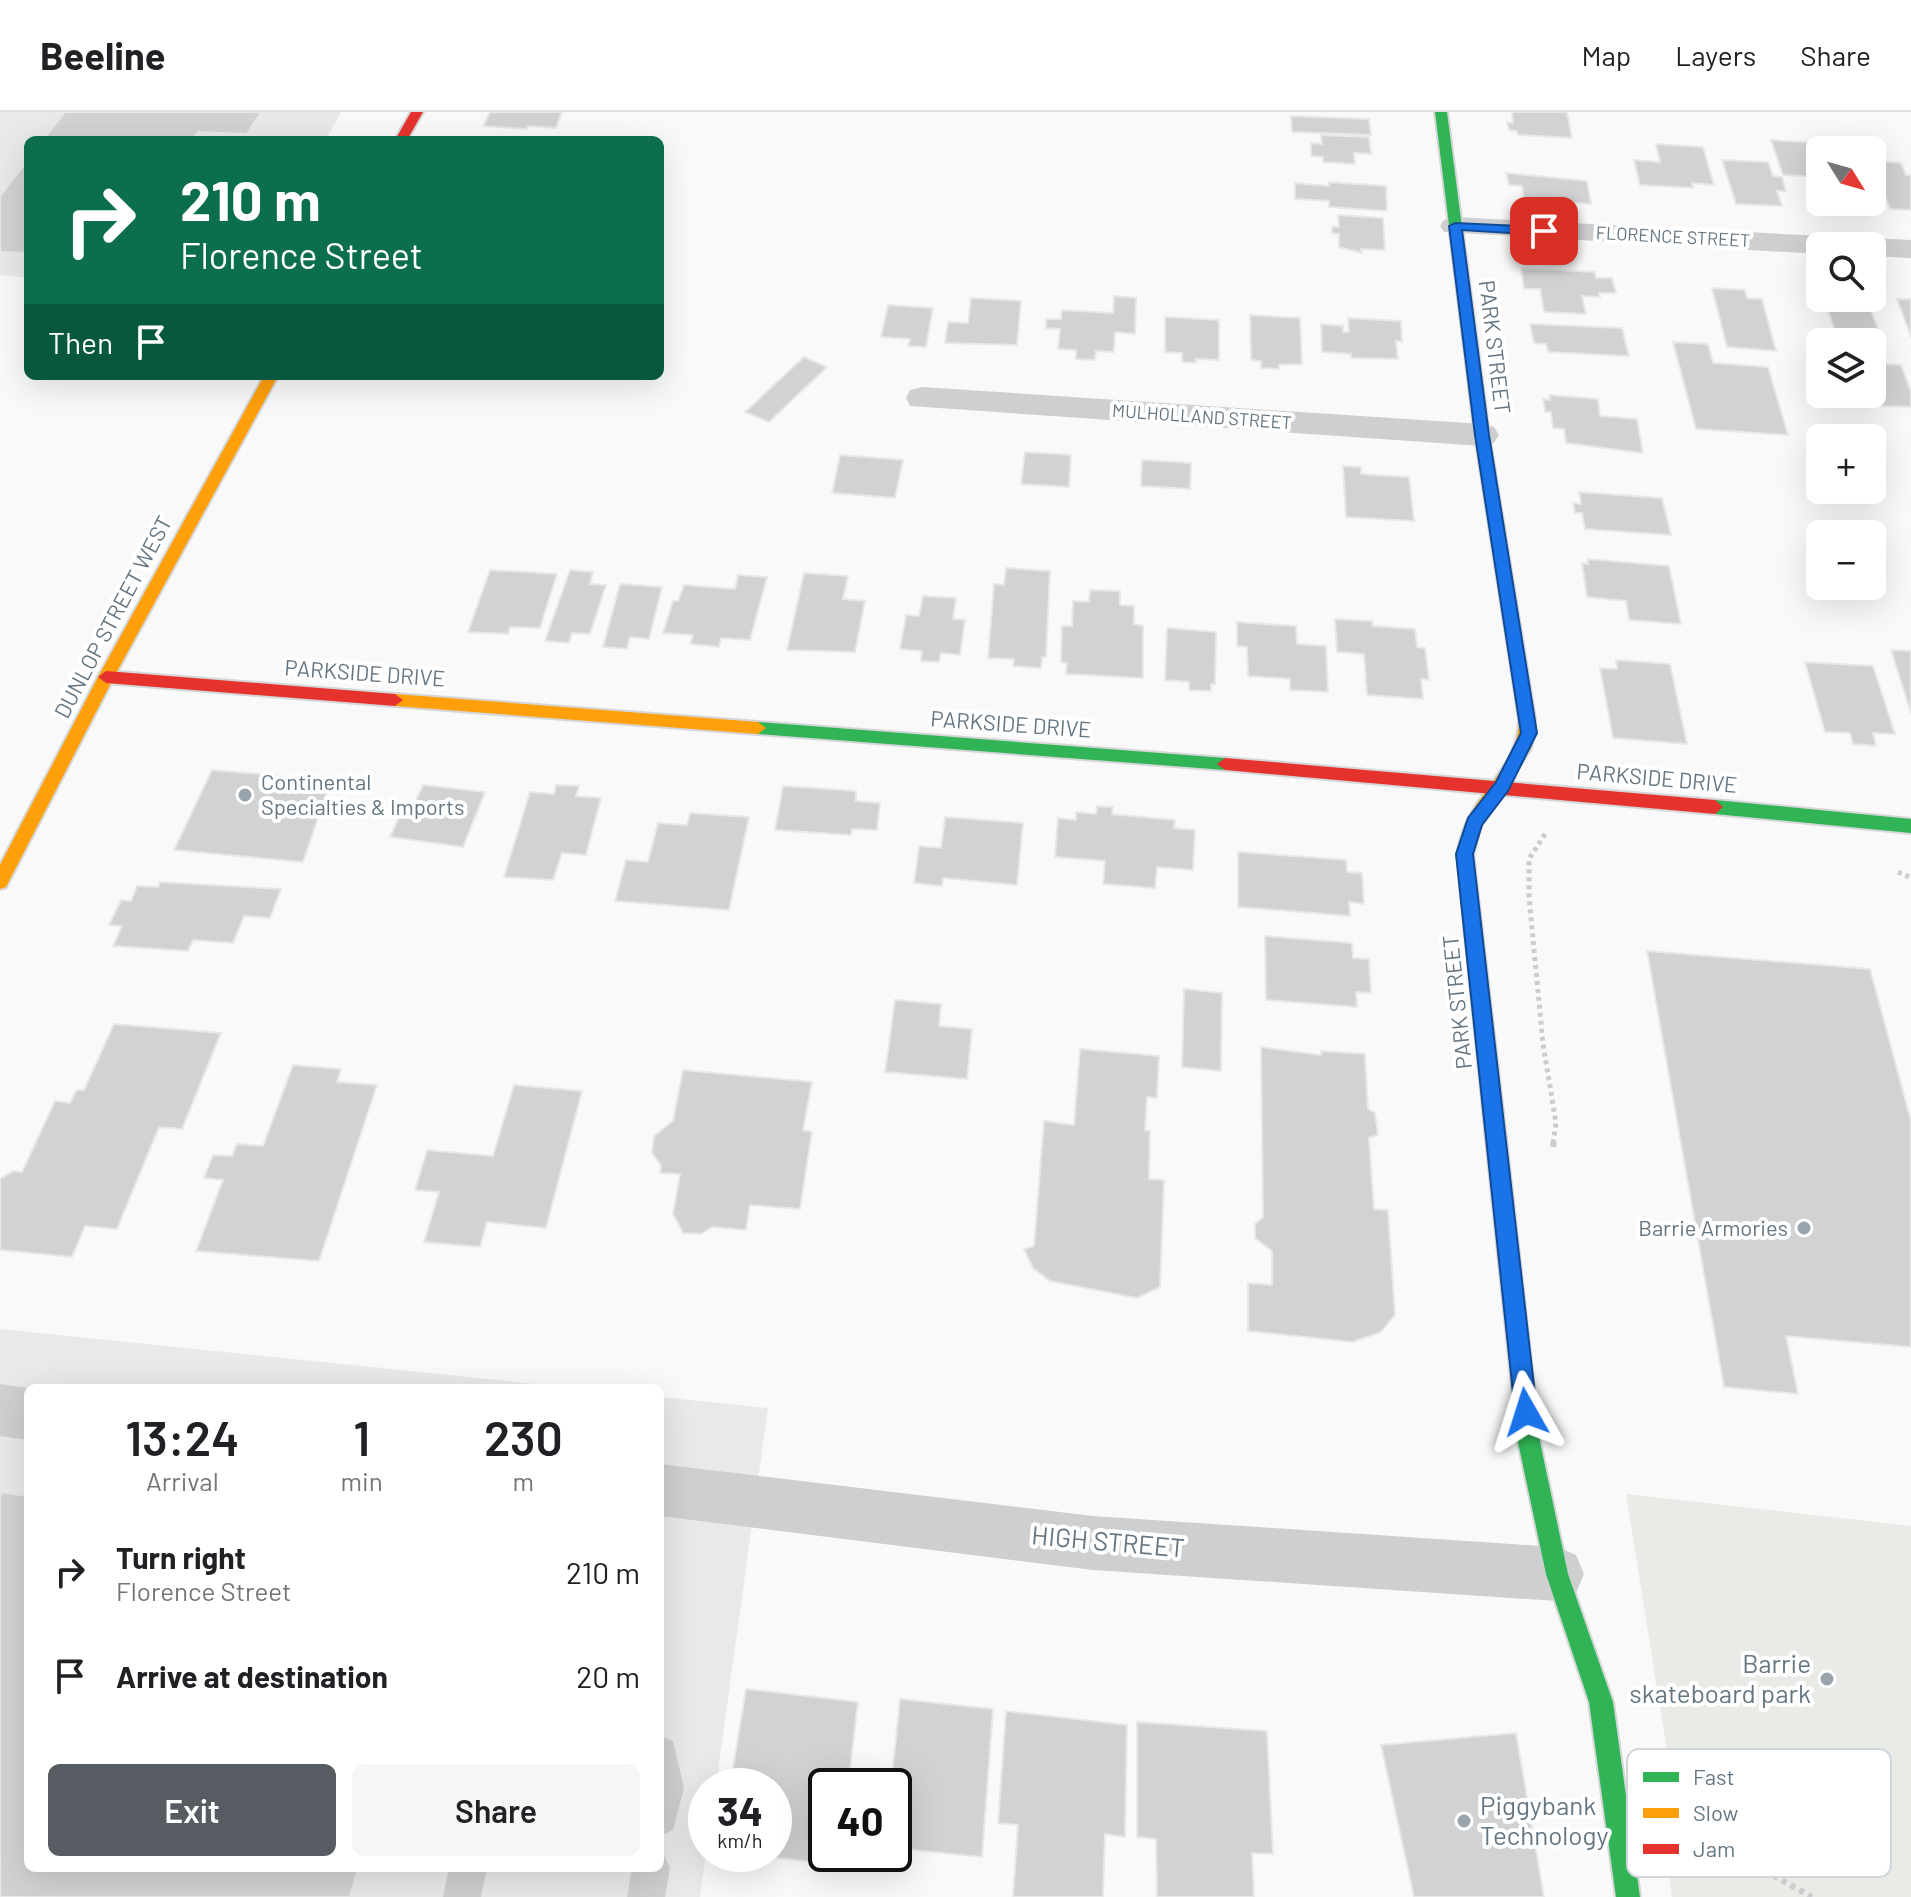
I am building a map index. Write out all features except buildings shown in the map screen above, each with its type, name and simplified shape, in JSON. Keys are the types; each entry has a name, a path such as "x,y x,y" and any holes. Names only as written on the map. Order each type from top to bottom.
{"street":[{"path":"403,136 417,112"},
{"name":"PARK STREET","path":"1441,112 1482,435 1529,733 1502,786 1474,823 1465,854 1529,1442 1557,1574 1601,1702 1628,1897"},
{"name":"FLORENCE STREET","path":"1455,226 1806,244"},
{"path":"1886,248 1911,249"},
{"name":"DUNLOP STREET WEST","path":"0,882 106,677 269,380"},
{"name":"MULHOLLAND STREET","path":"922,398 1482,435"},
{"name":"PARKSIDE DRIVE","path":"106,677 1502,786 1911,826"},
{"path":"0,1410 24,1413"},
{"name":"HIGH STREET","path":"664,1490 1093,1543 1557,1574"}],"lane":[{"path":"462,1897 467,1872"},
{"path":"646,1897 650,1872"}],"path":[{"path":"1548,828 1529,859 1529,897 1543,1044 1556,1123 1553,1147"},
{"path":"1776,1877 1812,1897"}],"shaded area":[{"path":"0,112 341,112 328,136 24,136 24,278 0,275"},
{"path":"0,1329 536,1384 24,1384 24,1872 664,1872 664,1397 768,1408 718,1768 688,1768 688,1872 703,1872 700,1897 0,1897"},
{"path":"1626,1494 1911,1526 1911,1897 1672,1897 1669,1877 1891,1877 1891,1749 1667,1749"}],"traffic: fast":[{"path":"1441,112 1482,435 1527,719"},
{"path":"758,728 1225,764"},
{"path":"1715,807 1911,826"},
{"path":"1496,1139 1529,1442 1557,1574 1601,1702 1628,1897"}],"traffic: slow":[{"path":"0,882 106,677 269,380"},
{"path":"395,700 758,728"},
{"path":"1496,1139 1465,854 1474,824 1523,748 1527,719"}],"traffic: jam":[{"path":"403,136 417,112"},
{"path":"106,677 395,700"},
{"path":"1225,764 1715,807"}],"place":[{"name":"Continental Specialties & Imports","path":"245,795"},
{"name":"Barrie Armories","path":"1804,1228"},
{"name":"Barrie skateboard park","path":"1827,1679"},
{"name":"Piggybank Technology","path":"1464,1821"}],"route":[{"path":"1526,1412 1465,854 1474,823 1502,786 1529,733 1482,435 1455,226 1544,231"}]}
